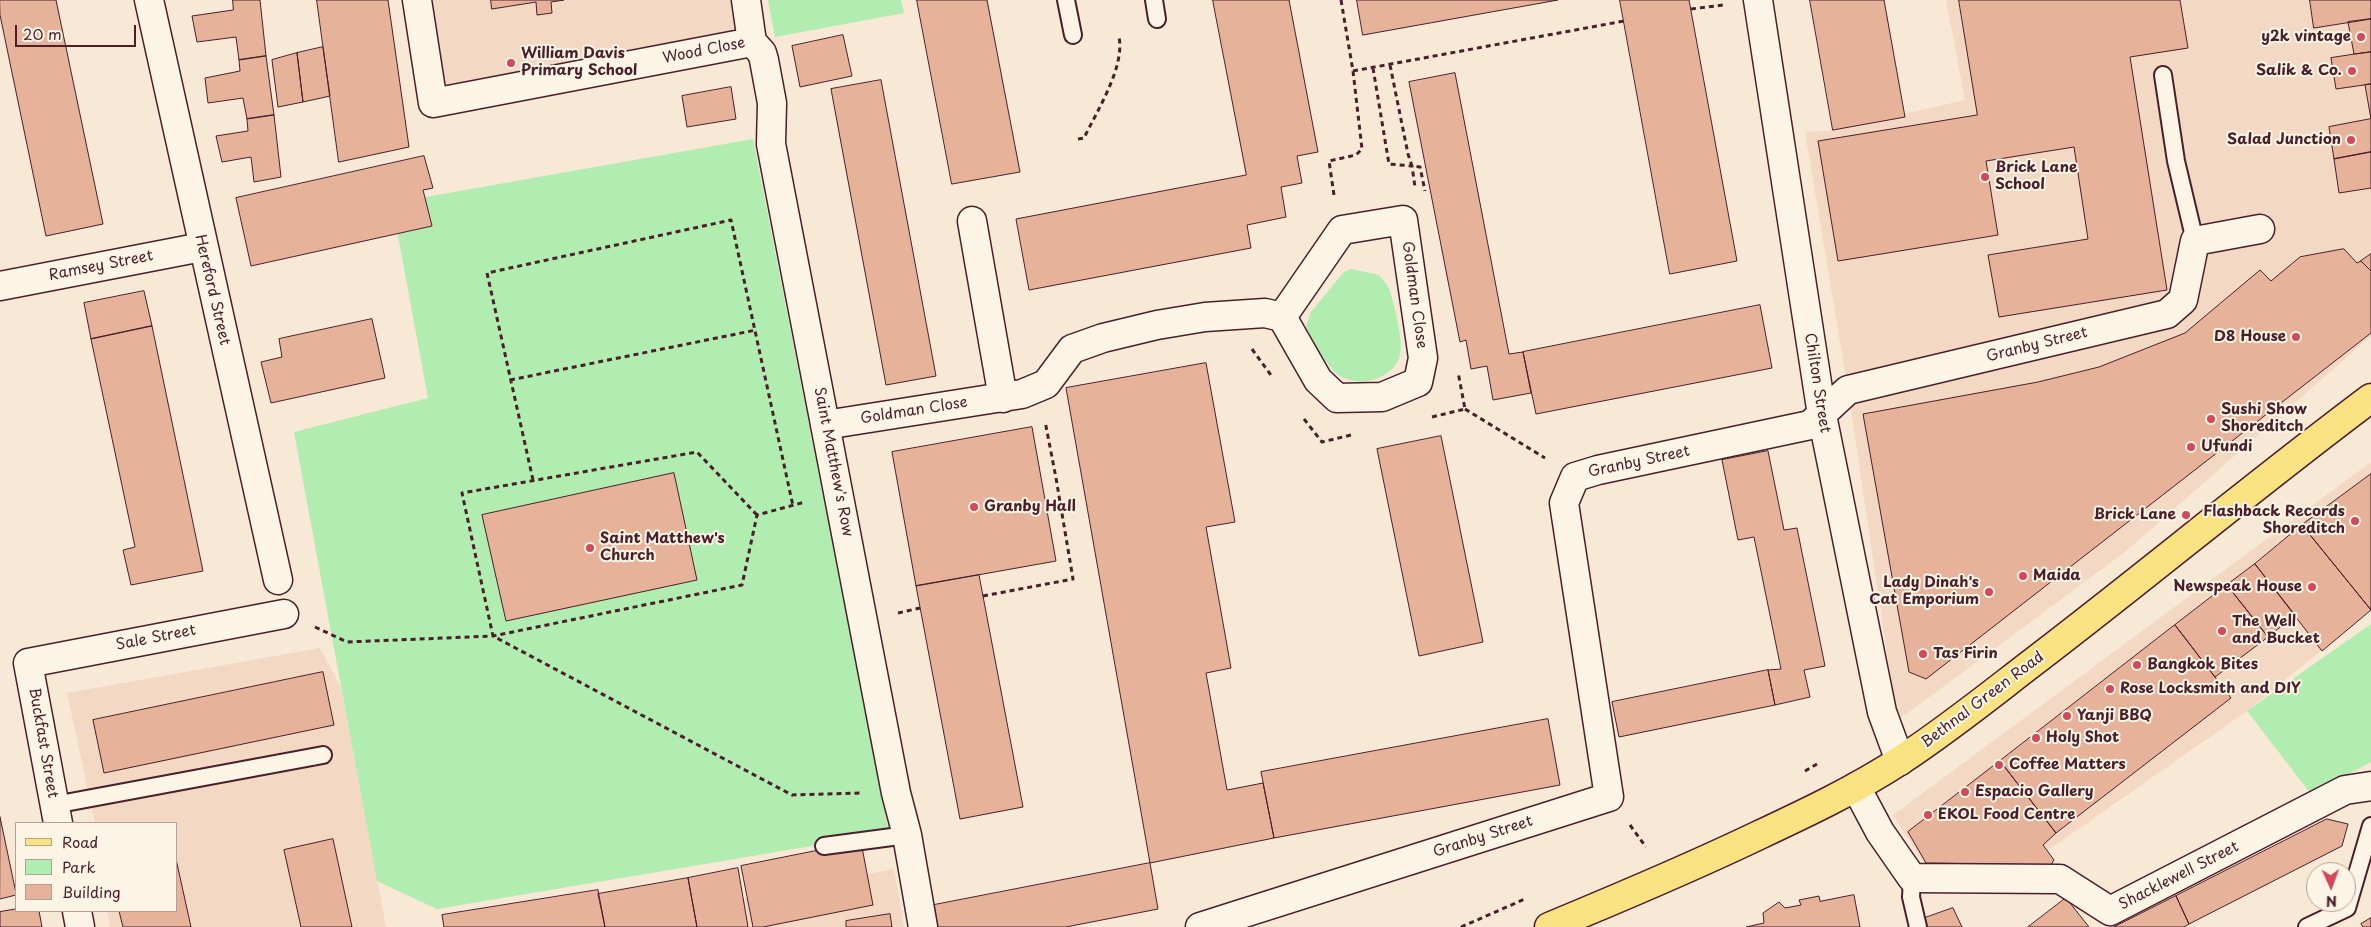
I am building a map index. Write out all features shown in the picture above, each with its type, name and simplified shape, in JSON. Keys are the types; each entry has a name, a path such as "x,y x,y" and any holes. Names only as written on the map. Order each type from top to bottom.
{"main road":[{"name":"Bethnal Green Road","path":"1549,927 1664,880 1790,821 1856,787 1900,761 1936,736 2096,614 2275,470 2371,398"}],"street":[{"name":"Hereford Street","path":"149,0 202,246 278,580"},
{"name":"Wood Close","path":"417,0 433,103 752,42"},
{"name":"Saint Matthew's Row","path":"746,0 752,42 762,53 764,60 772,103 771,144 896,793 907,835 923,927"},
{"name":"Chilton Street","path":"1758,0 1822,415 1882,712 1900,761"},
{"name":"Goldman Close","path":"825,426 1022,394 1046,384 1072,349 1102,338 1157,325 1205,317 1265,313 1282,317 1318,380 1337,398 1382,397 1418,382 1423,358 1403,220 1342,230 1282,317"},
{"path":"972,221 1003,398"},
{"path":"2195,241 2260,229"},
{"name":"Granby Street","path":"1200,927 1610,797 1564,503 1575,476 1810,425 1848,390 2167,314 2183,300 2195,241"},
{"name":"Ramsey Street","path":"0,286 202,246"},
{"name":"Sale Street","path":"28,663 284,614"},
{"name":"Buckfast Street","path":"28,663 56,814"},
{"name":"Shacklewell Street","path":"1912,878 2060,878 2110,911 2346,790 2371,786"},
{"path":"1856,787 1880,832 1912,878"},
{"path":"77,912 80,927"}],"lane":[{"path":"1066,0 1073,35"},
{"path":"1154,0 1157,19"},
{"path":"2163,75 2176,161 2195,241"},
{"path":"56,814 324,756"},
{"path":"2307,927 2348,908 2371,826"},
{"path":"824,846 907,835"},
{"path":"1912,878 1911,897 1918,927"}],"path":[{"path":"1335,204 1328,161 1356,155 1362,149 1353,72 1341,0"},
{"path":"1353,72 1624,21"},
{"path":"1078,139 1084,138 1108,91 1121,49 1119,37"},
{"path":"1390,65 1412,166"},
{"path":"1373,68 1389,164 1420,167 1426,196"},
{"path":"533,480 487,273 731,220 756,330 792,506"},
{"path":"510,380 756,330"},
{"path":"1248,344 1276,382"},
{"path":"1458,370 1465,409"},
{"path":"1427,418 1465,409 1575,476"},
{"path":"1299,412 1322,442 1360,433"},
{"path":"983,596 1072,580 1056,478 1044,419"},
{"path":"757,515 697,452 462,493 493,636 792,795 896,793"},
{"path":"757,515 838,494"},
{"path":"284,614 347,642 493,636 742,585 757,515"}],"shaded area":[{"name":"William Davis Primary School","path":"420,0 744,0 750,31 434,95"},
{"path":"1946,0 2371,0 2371,336 2125,552 1897,721 1848,390 1805,132 1833,130 1965,100"},
{"path":"2371,462 2371,610 2247,711 2040,856 1926,866 1893,815"},
{"path":"320,648 341,688 386,927 110,927 107,912 178,912 178,822 95,822 67,693"},
{"path":"894,869 904,927 601,927"}],"green space":[{"path":"768,0 901,0 904,13 775,37"},
{"path":"753,139 889,833 437,909 377,881 294,432 428,398 392,203"},
{"path":"1351,269 1379,275 1392,297 1400,332 1401,349 1396,364 1383,376 1364,381 1345,379 1337,374 1329,366 1306,326 1311,312 1344,272"},
{"path":"2371,624 2371,762 2311,794 2247,711"}],"building":[{"path":"0,0 56,0 103,224 46,236 0,15"},
{"path":"233,0 260,0 266,56 239,60 236,37 197,42 192,16 233,10"},
{"path":"317,0 388,0 409,147 339,162"},
{"path":"491,0 564,0 551,2 552,13 537,15 536,2 492,9"},
{"path":"917,0 987,0 1020,172 952,184"},
{"path":"1213,0 1289,0 1318,152 1297,156 1302,183 1281,187 1286,217 1247,225 1251,248 1029,290 1016,219 1246,175"},
{"path":"1357,0 1558,0 1363,35"},
{"path":"1620,0 1689,0 1737,261 1670,274"},
{"path":"1810,0 1884,0 1905,117 1833,130"},
{"path":"1959,0 2180,0 2188,48 2130,57 2167,290 1999,317 1988,255 2088,239 2074,147 1986,161 1998,235 1838,261 1818,141 1977,115"},
{"path":"2310,0 2371,0 2371,19 2314,28"},
{"name":"y2k vintage","path":"2371,19 2371,52 2354,54 2348,22"},
{"path":"843,35 852,76 800,87 792,46"},
{"path":"323,47 330,96 303,102 297,53"},
{"name":"Salik & Co.","path":"2371,52 2371,84 2336,89 2331,58"},
{"path":"297,53 303,102 278,107 272,60"},
{"path":"266,56 274,115 247,119 243,98 208,103 205,78 240,71 239,60"},
{"path":"1455,73 1509,354 1523,352 1531,393 1493,400 1487,366 1471,369 1466,340 1460,342 1409,82"},
{"path":"881,80 936,376 886,385 831,89"},
{"path":"2371,84 2371,119 2365,85"},
{"path":"731,87 736,119 687,127 682,96"},
{"path":"274,115 281,177 254,182 251,157 222,162 216,136 248,131 247,119"},
{"name":"Salad Junction","path":"2371,119 2371,152 2334,159 2329,127"},
{"path":"2371,152 2371,188 2339,193 2334,159"},
{"path":"424,156 433,188 423,190 432,226 251,266 236,198"},
{"path":"2344,249 2357,263 2361,261 2371,271 2371,333 1926,679 1909,672 1863,414 2038,382 2099,367 2185,333 2260,270 2271,281 2300,257"},
{"path":"2371,254 2371,271 2361,261"},
{"path":"144,291 152,326 91,339 84,303"},
{"path":"1760,305 1772,368 1536,414 1523,352"},
{"path":"372,319 385,378 271,403 261,362 282,357 279,339"},
{"path":"152,326 203,571 131,585 123,550 135,547 91,339"},
{"path":"1206,363 1235,522 1206,527 1231,668 1206,673 1227,790 1263,783 1274,838 1150,863 1066,388"},
{"name":"Granby Hall","path":"1032,427 1056,561 916,586 892,452"},
{"path":"1441,436 1483,642 1419,656 1377,449"},
{"path":"1768,451 1784,530 1797,528 1825,666 1804,670 1810,697 1775,705 1768,670 1781,669 1754,537 1738,540 1722,460"},
{"name":"Saint Matthew's Church","path":"674,473 697,580 506,621 482,515"},
{"path":"2371,474 2371,610 2302,525"},
{"name":"Newspeak House","path":"2302,525 2371,610 2322,651 2255,564"},
{"path":"2255,564 2295,615 2268,637 2227,585"},
{"path":"979,575 1023,807 960,819 916,586"},
{"name":"The Well and Bucket","path":"2227,585 2268,637 2215,677 2175,625"},
{"path":"2175,625 2231,698 2056,833 2000,761"},
{"path":"1768,670 1775,705 1619,737 1612,702"},
{"path":"323,672 334,725 104,773 93,720"},
{"path":"1548,719 1560,785 1274,838 1261,772"},
{"path":"2000,761 2056,833 2043,845 2054,860 2051,865 1926,863 1908,832"},
{"path":"0,817 15,895 0,899"},
{"path":"2327,819 2348,824 2342,846 2311,862 2306,862 2306,864 2189,924 2176,896"},
{"path":"333,839 352,927 301,927 284,850"},
{"path":"861,842 873,905 763,927 753,927 741,866"},
{"path":"1150,863 1158,909 1066,927 938,927 934,905"},
{"path":"178,868 191,927 123,927 119,912 178,912"},
{"path":"738,868 748,927 697,927 688,878"},
{"path":"688,878 697,927 605,927 598,894"},
{"path":"598,890 605,927 444,927 442,915"},
{"path":"1854,895 1860,927 1746,927 1764,923 1763,913 1779,902 1785,908 1801,905 1799,900 1819,896 1820,901"},
{"path":"2176,896 2189,924 2184,927 2114,927"},
{"path":"2066,898 2089,927 2028,927"},
{"path":"1953,908 1962,927 1924,927 1922,919"},
{"path":"15,909 15,912 39,912 42,927 0,927 0,912"},
{"path":"890,914 892,927 846,927 846,921"},
{"path":"2371,918 2371,927 2363,927 2361,924"}],"place":[{"name":"y2k vintage","path":"2361,37"},
{"name":"William Davis Primary School","path":"511,63"},
{"name":"Salik & Co.","path":"2352,71"},
{"name":"Salad Junction","path":"2351,140"},
{"name":"Brick Lane School","path":"1985,177"},
{"name":"D8 House","path":"2296,337"},
{"name":"Sushi Show Shoreditch","path":"2211,419"},
{"name":"Ufundi","path":"2191,447"},
{"name":"Granby Hall","path":"974,507"},
{"name":"Brick Lane","path":"2186,515"},
{"name":"Flashback Records Shoreditch","path":"2355,521"},
{"name":"Saint Matthew's Church","path":"590,548"},
{"name":"Maida","path":"2023,576"},
{"name":"Newspeak House","path":"2312,587"},
{"name":"Lady Dinah's Cat Emporium","path":"1989,592"},
{"name":"The Well and Bucket","path":"2222,631"},
{"name":"Tas Firin","path":"1923,654"},
{"name":"Bangkok Bites","path":"2137,665"},
{"name":"Rose Locksmith and DIY","path":"2110,689"},
{"name":"Yanji BBQ","path":"2067,716"},
{"name":"Holy Shot","path":"2036,738"},
{"name":"Coffee Matters","path":"1999,765"},
{"name":"Espacio Gallery","path":"1965,792"},
{"name":"EKOL Food Centre","path":"1928,815"}]}
